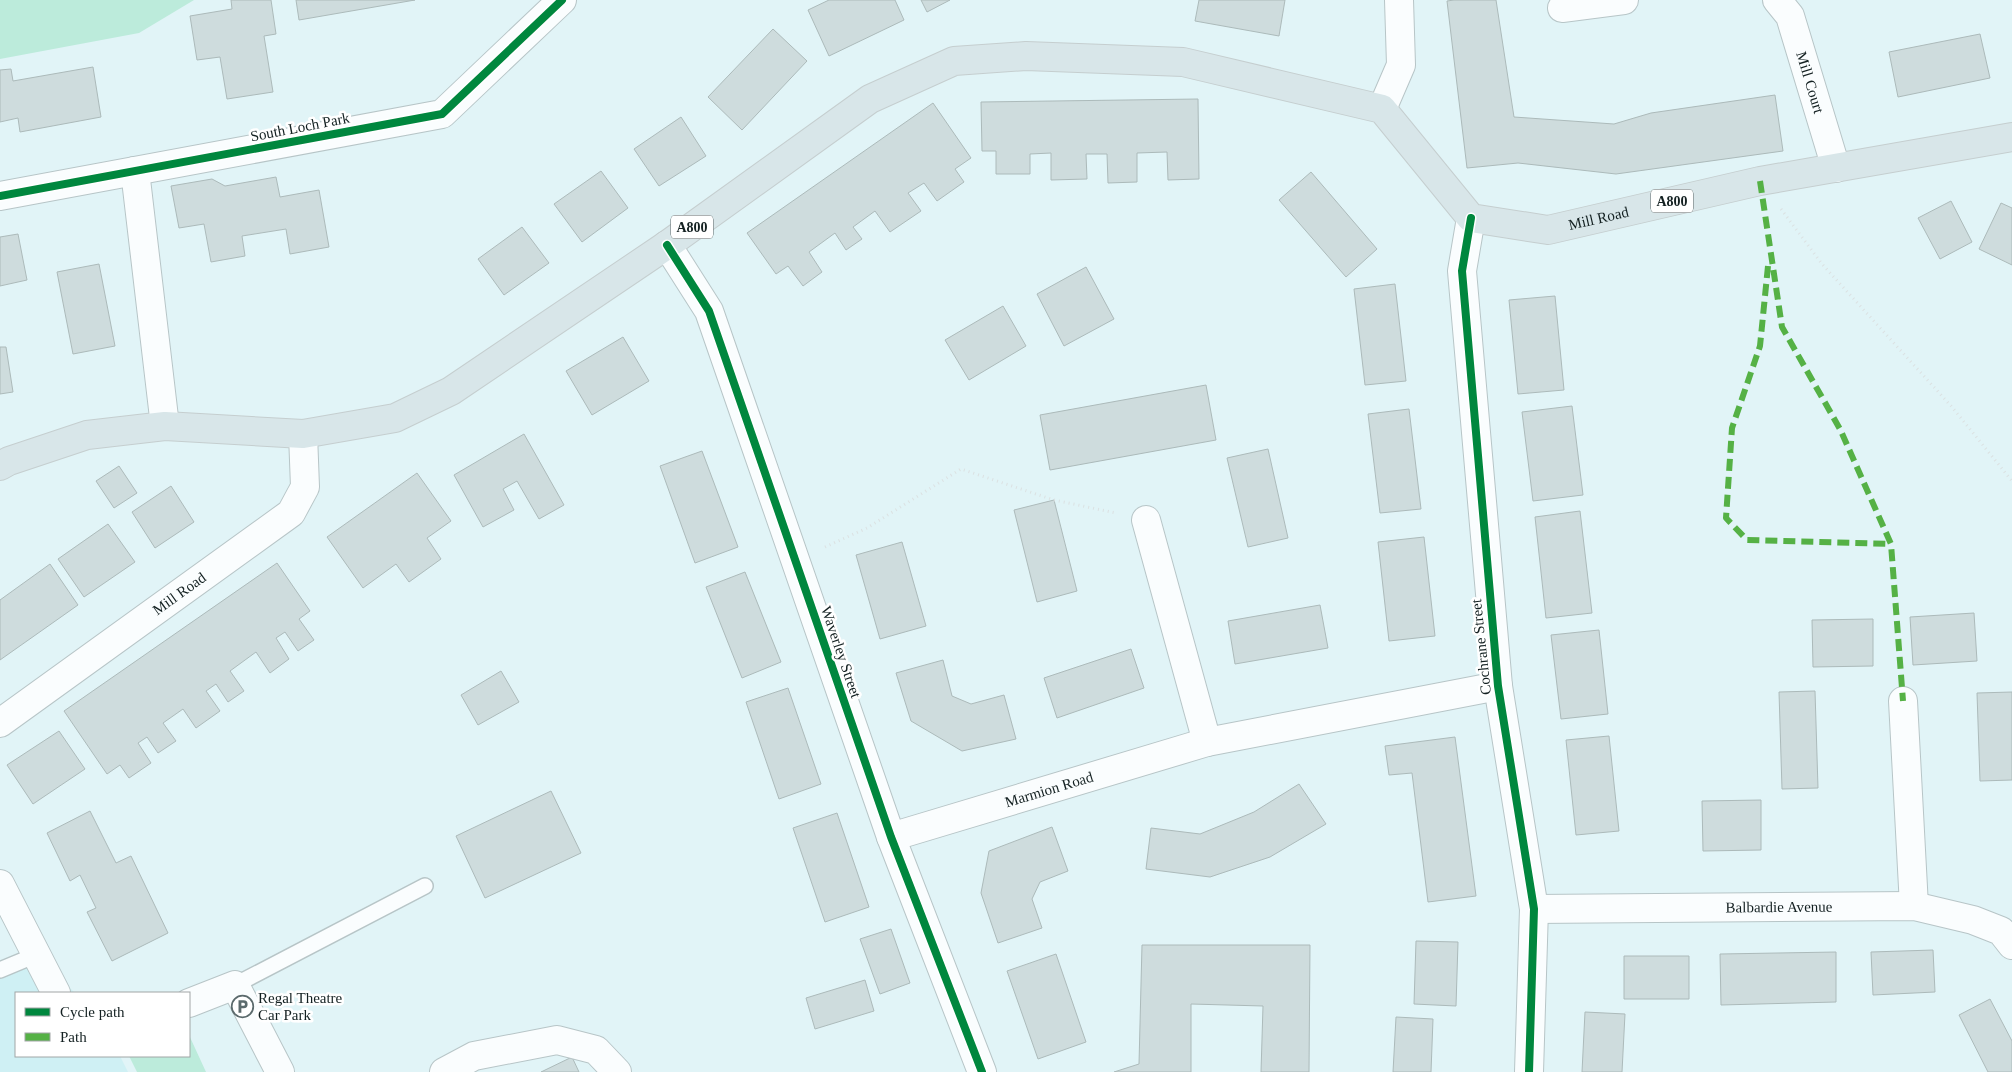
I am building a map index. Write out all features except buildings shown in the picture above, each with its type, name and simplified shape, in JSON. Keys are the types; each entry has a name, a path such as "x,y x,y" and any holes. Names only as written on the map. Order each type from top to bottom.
{"main road":[{"name":"A800","path":"0,466 9,461 87,435 165,426 303,434 395,418 451,392 667,245 870,99 954,61 1026,56 1183,62 1382,110"},
{"path":"1382,110 1471,218"},
{"name":"Mill Road","path":"1471,218 1548,230 1760,181 2012,137"}],"street":[{"name":"South Loch Park","path":"0,196 442,114 562,0"},
{"path":"1382,110 1401,65 1399,0"},
{"path":"1562,8 1624,0"},
{"name":"Mill Court","path":"1778,0 1790,16 1836,168"},
{"path":"135,171 165,426"},
{"name":"Cochrane Street","path":"1471,218 1462,271 1498,686 1534,909 1529,1072"},
{"name":"Waverley Street","path":"667,245 709,311 891,837 974,1070"},
{"name":"Mill Road","path":"0,723 291,512 305,487 303,434"},
{"path":"1146,520 1207,742"},
{"name":"Marmion Road","path":"891,837 1207,742 1498,686"},
{"path":"1903,701 1914,906"},
{"path":"0,884 55,992"},
{"name":"Balbardie Avenue","path":"1534,909 1914,906 1973,920 2001,931 2012,945"},
{"path":"190,1003 235,985 280,1072"},
{"path":"444,1072 478,1064 557,1040 596,1050 617,1072"}],"lane":[{"path":"235,985 425,886"},
{"path":"0,970 36,955"}],"path":[{"path":"1760,181 1822,264 1952,407 2012,481"},
{"path":"795,560 867,528 961,469 1054,500 1146,520"}],"shaded area":[{"path":"36,955 74,992 15,992 15,1057 120,1057 128,1072 0,1072 0,970"}],"green space":[{"path":"0,0 194,0 139,33 0,59"},
{"path":"190,1037 206,1072 137,1072 130,1057 190,1057"}],"marked path":[{"path":"1760,181 1782,327 1840,429 1891,544 1903,701"},
{"path":"1768,266 1760,346 1732,428 1726,518 1747,540 1891,544"}],"cycle path":[{"path":"0,196 442,114 562,0"},
{"path":"1471,218 1462,271 1498,686 1534,909 1529,1072"},
{"path":"667,245 709,311 891,837 982,1072"}],"place":[{"name":"Regal Theatre Car Park","path":"242,1007"}]}
